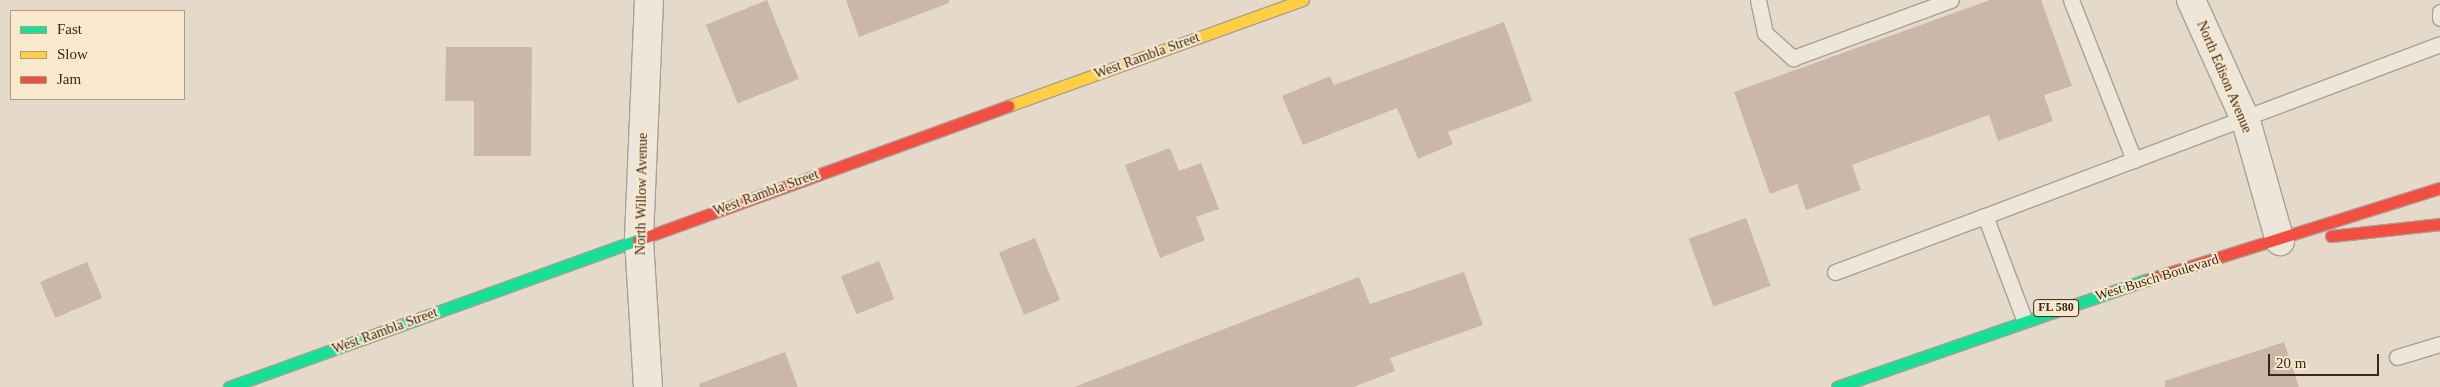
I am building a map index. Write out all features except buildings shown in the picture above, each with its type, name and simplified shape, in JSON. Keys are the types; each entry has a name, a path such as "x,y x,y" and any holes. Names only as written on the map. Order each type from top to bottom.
{"street":[{"name":"North Willow Avenue","path":"648,387 639,238 649,0"},
{"name":"West Rambla Street","path":"229,387 1303,0"},
{"name":"North Edison Avenue","path":"2190,0 2246,122 2280,241"},
{"name":"West Busch Boulevard","path":"1837,387 2024,319 2280,241 2440,188"},
{"name":"West Busch Boulevard","path":"2280,241 2440,224"}],"lane":[{"path":"1758,0 1765,33 1792,58 1951,0"},
{"path":"2071,0 2134,160"},
{"path":"2440,12 2440,18"},
{"path":"1835,272 2134,160 2246,122 2440,44"},
{"path":"1985,216 2024,319"},
{"path":"2397,357 2440,344"}],"traffic: fast":[{"path":"229,387 638,240"},
{"path":"1837,387 2149,279"}],"traffic: slow":[{"path":"1008,106 1303,0"}],"traffic: jam":[{"path":"638,240 1008,106"},
{"path":"2149,279 2440,188"},
{"path":"2331,236 2440,224"}]}
